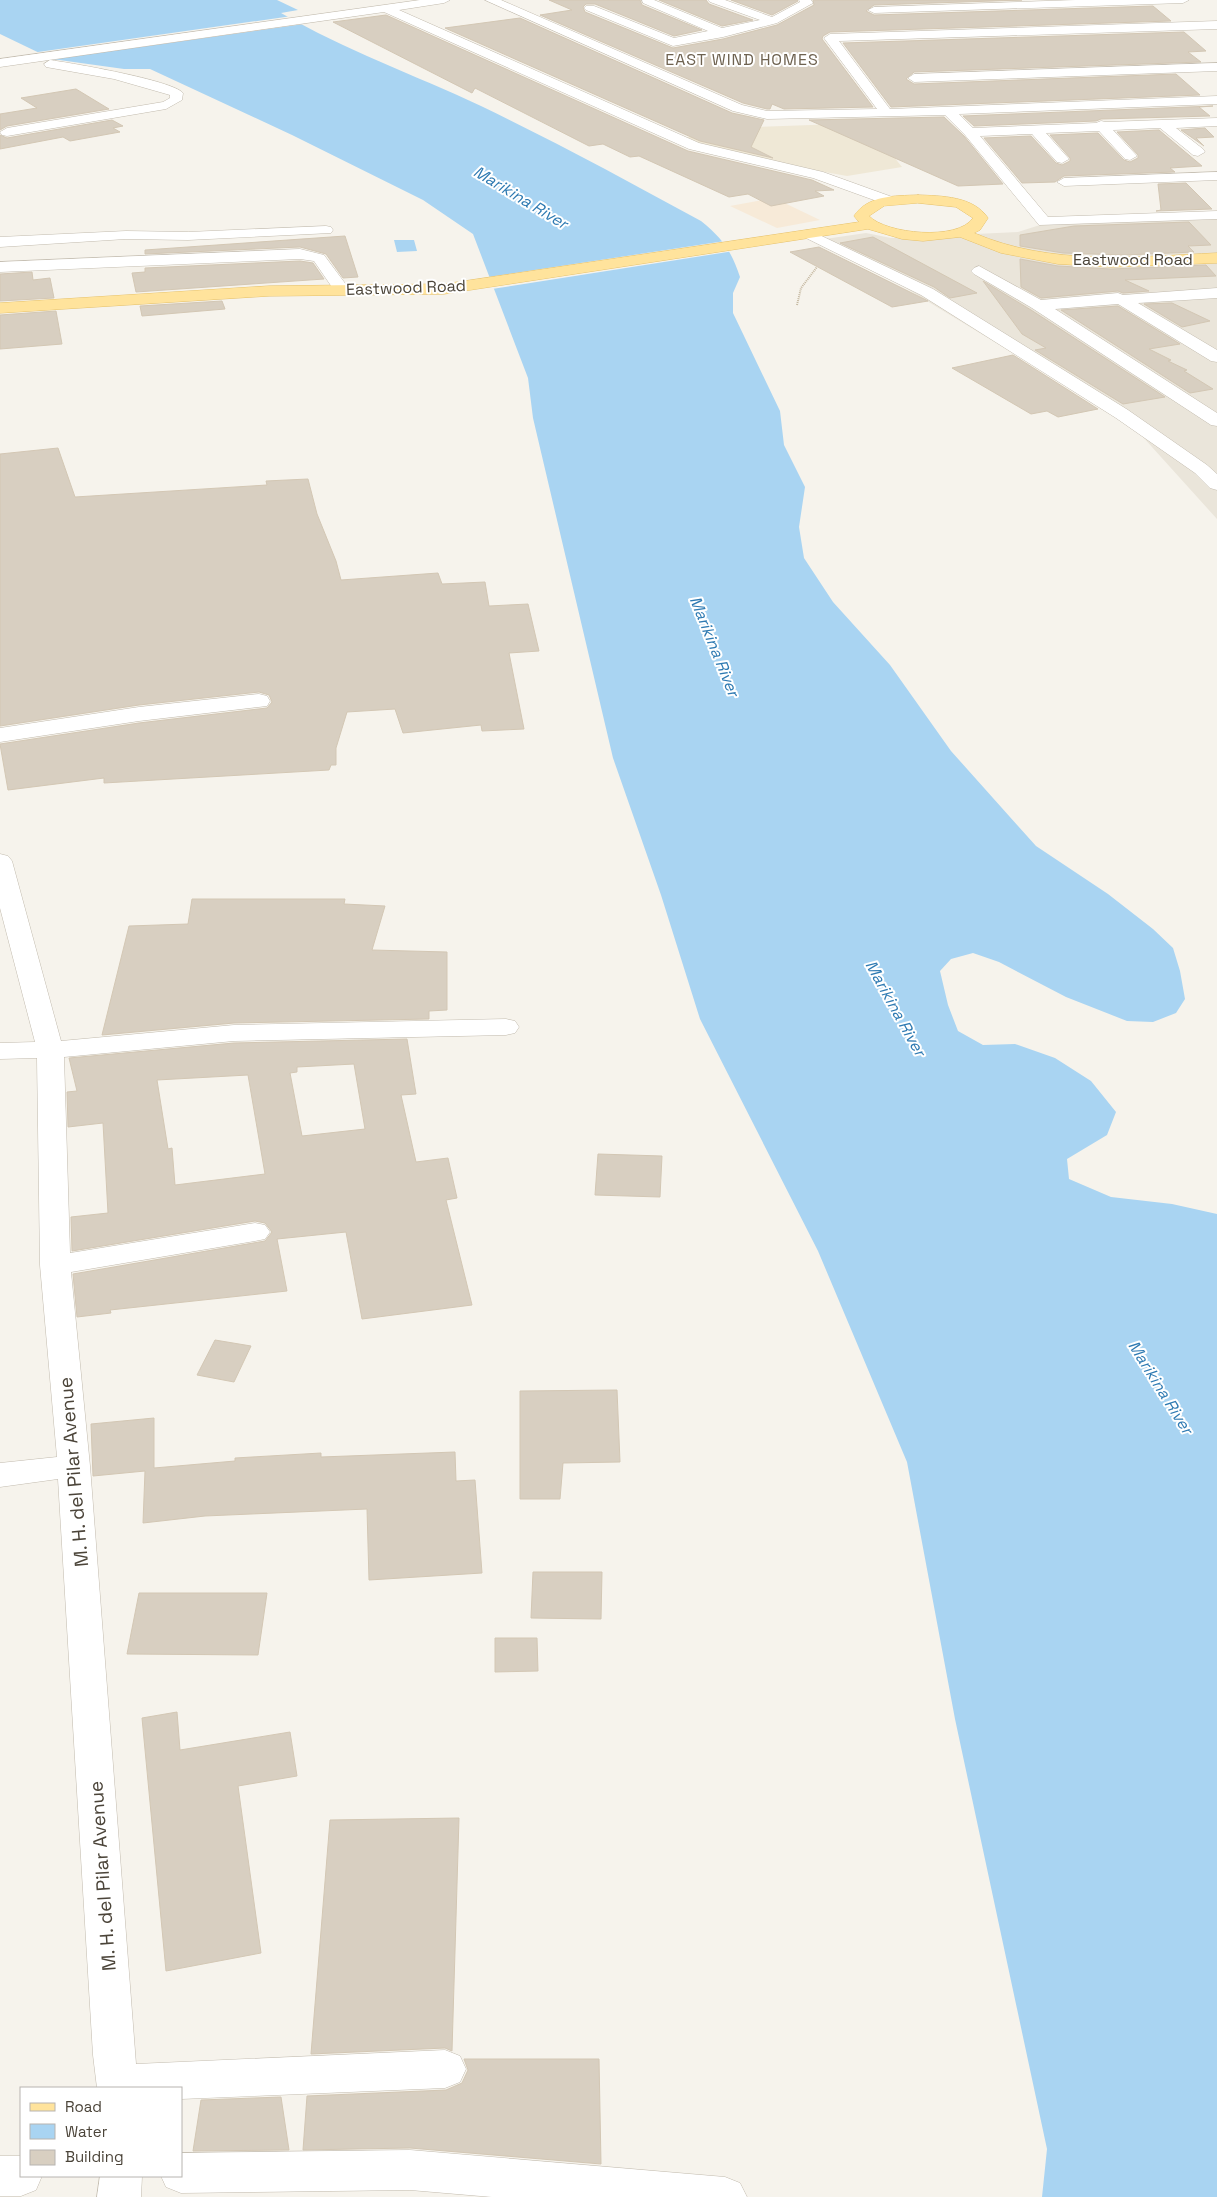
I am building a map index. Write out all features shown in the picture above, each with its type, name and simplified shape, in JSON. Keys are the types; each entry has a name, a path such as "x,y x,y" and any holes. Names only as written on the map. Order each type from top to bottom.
{"main road":[{"path":"933,200 970,209 981,218 980,223 976,227 962,233 940,236 906,236 868,225 861,216 869,207 890,201 933,200"},
{"name":"Eastwood Road","path":"0,308 260,292 427,290 476,285 868,225"},
{"name":"Eastwood Road","path":"962,233 1004,249 1078,261 1129,262 1217,258"}],"street":[{"path":"5,62 444,0"},
{"path":"491,0 738,108 767,115 886,112 947,102 1036,108 1217,99"},
{"path":"714,0 773,21"},
{"path":"618,4 590,8 673,42 773,21 807,2 805,0"},
{"path":"908,51 874,10 1183,0"},
{"path":"646,1 723,33"},
{"path":"321,17 331,4"},
{"path":"385,8 694,146 736,158 834,179 867,190 890,201"},
{"path":"933,8 969,48"},
{"path":"886,112 830,38 1217,25"},
{"path":"1190,26 1205,39"},
{"path":"1068,30 1081,41"},
{"path":"1016,31 1028,46"},
{"path":"5,62 101,71 176,93 176,100 166,105 7,132"},
{"path":"914,78 1217,67"},
{"path":"1179,68 1217,99"},
{"path":"1116,71 1148,103"},
{"path":"999,74 1011,86"},
{"path":"1055,74 1091,105"},
{"path":"929,77 970,132 1044,222 1217,216"},
{"path":"1024,97 1036,108"},
{"path":"970,132 1217,122"},
{"path":"1163,124 1198,152"},
{"path":"1101,126 1130,156"},
{"path":"1035,129 1062,159"},
{"path":"1076,194 1064,182 1217,176"},
{"path":"1142,178 1155,191"},
{"path":"1168,204 1182,217"},
{"path":"1089,207 1102,220"},
{"path":"0,242 126,235 188,236 326,230"},
{"path":"809,234 927,292 978,326 1122,414 1201,469 1217,484"},
{"path":"0,267 300,254 319,258 342,290"},
{"path":"979,270 1038,305 1217,421"},
{"path":"1038,305 1118,298 1216,293"},
{"path":"1118,298 1217,357"},
{"path":"0,735 139,714 258,701"},
{"name":"M. H. del Pilar Avenue","path":"0,861 50,1050 55,1266 74,1466 118,2086"},
{"path":"0,1051 50,1050 234,1033 506,1027"},
{"path":"55,1266 255,1232"},
{"path":"0,1474 74,1466"},
{"path":"118,2086 444,2070"},
{"path":"182,2174 410,2170 725,2197"},
{"path":"0,2176 20,2176"},
{"path":"119,2197 121,2177"}],"shaded area":[{"path":"867,123 902,167 847,176 764,161 691,143 684,138 725,128"},
{"path":"774,198 820,220 777,228 730,206"},
{"path":"1217,218 1217,519 1133,426 825,239 866,233 891,238 1018,232 1040,225"}],"water":[{"name":"Marikina River","path":"0,0 277,0 298,10 281,13 305,26 355,51 509,120 701,221 725,245 737,268 740,277 733,293 733,313 780,411 784,445 805,487 799,527 804,558 833,602 890,665 951,751 1036,846 1108,894 1153,929 1173,948 1180,971 1185,999 1176,1013 1153,1022 1127,1021 1066,997 999,962 973,953 951,959 940,971 948,1005 958,1031 983,1045 1015,1044 1055,1058 1091,1081 1116,1112 1107,1135 1067,1159 1069,1179 1111,1197 1172,1204 1217,1214 1217,2197 1042,2197 1047,2149 955,1719 907,1462 818,1251 700,1019 661,895 613,758 533,418 528,378 473,234 423,200 292,135 150,69 124,69 52,59 0,34"},
{"path":"394,240 414,240 417,251 397,252"}],"pier":[{"path":"292,16 304,24 47,60 31,53"},
{"path":"725,241 734,251 492,289 488,277"}],"building":[{"path":"549,0 640,0 642,5 702,30 674,36 595,4 586,4 583,7 585,12 673,48 723,39 777,25 814,5 813,0 1022,0 874,5 866,11 874,15 1153,6 1171,21 830,32 823,36 822,39 873,107 784,109 772,104 770,109 767,109 743,103 540,15 572,10"},
{"path":"659,0 706,0 709,4 753,20 722,26"},
{"path":"731,0 797,0 798,1 772,15"},
{"path":"386,15 688,151 812,180 834,190 815,191 824,196 771,206 748,194 729,197 639,156 630,157 603,144 589,146 475,88 472,93 333,22"},
{"path":"520,18 732,113 764,120 751,147 773,158 700,141 445,28"},
{"path":"1184,32 1206,51 1188,52 1201,62 914,72 906,79 914,84 1176,74 1200,95 891,107 843,43"},
{"path":"76,89 109,109 7,126 0,130 0,114 37,108 21,98"},
{"path":"1213,106 1199,107 1210,116 1101,119 1096,121 974,126 963,116"},
{"path":"944,117 964,136 1003,184 958,186 809,120"},
{"path":"112,120 123,126 113,128 120,132 70,141 63,137 0,149 0,135 7,138"},
{"path":"1205,128 1214,137 1196,138 1204,146 1181,130"},
{"path":"1159,130 1202,166 1170,168 1175,172 1064,176 1055,182 1022,183 984,138 1031,136 1056,163 1062,165 1070,161 1070,158 1050,135 1098,133 1124,160 1130,162 1138,158 1138,155 1117,132"},
{"path":"1186,183 1212,209 1156,211 1161,210 1158,184"},
{"path":"1189,222 1211,245 1188,246 1194,252 1124,255 1063,253 1020,246 1020,235 1074,226"},
{"path":"345,236 358,277 343,278 326,254 300,247 145,254 145,250"},
{"path":"873,237 977,293 950,298 934,287 840,243"},
{"path":"819,247 928,301 892,307 790,252"},
{"path":"1020,259 1058,266 1111,269 1206,265 1216,276 1125,280 1149,291 1123,293 1118,291 1041,298 1021,287"},
{"path":"300,261 313,263 324,279 136,292 132,273 145,272 145,268"},
{"path":"32,272 33,280 50,278 54,298 0,301 0,274"},
{"path":"983,281 1165,397 1123,404 1035,350 1046,348 1022,334"},
{"path":"222,301 225,309 142,316 140,306"},
{"path":"1172,303 1210,321 1182,327 1144,304"},
{"path":"1118,306 1180,344 1149,349 1187,370 1184,371 1213,389 1190,393 1061,310"},
{"path":"56,311 62,344 0,349 0,315"},
{"path":"1013,355 1098,409 1058,417 1047,411 1031,414 952,368"},
{"path":"58,448 75,497 267,485 266,481 308,479 317,514 336,561 341,580 438,573 442,584 485,582 489,606 528,604 539,651 509,653 524,729 482,731 481,725 403,733 395,709 347,712 336,748 336,765 331,765 329,770 104,783 104,778 8,790 0,744 139,723 267,708 272,702 269,695 259,692 139,705 0,726 0,454"},
{"path":"192,899 345,899 344,904 385,906 372,950 447,952 447,1010 429,1011 429,1019 234,1023 102,1035 129,926 188,924"},
{"path":"407,1039 416,1094 401,1095 416,1162 448,1158 457,1198 446,1200 472,1305 362,1319 346,1232 277,1239 287,1291 110,1310 111,1313 77,1317 73,1274 265,1241 272,1232 265,1223 255,1221 72,1251 71,1217 108,1213 103,1123 68,1127 67,1092 77,1091 69,1058 234,1043","holes":["354,1064 365,1129 302,1136 290,1073 297,1072 297,1067","248,1075 265,1174 175,1185 172,1148 168,1149 157,1080"]},
{"path":"598,1154 662,1156 660,1197 595,1195"},
{"path":"215,1340 251,1346 234,1382 197,1375"},
{"path":"617,1390 620,1462 563,1463 560,1499 520,1499 520,1391"},
{"path":"154,1418 154,1468 235,1461 235,1458 321,1453 321,1457 455,1452 456,1481 475,1480 482,1573 369,1580 367,1509 205,1516 143,1523 145,1471 93,1476 91,1424"},
{"path":"533,1572 602,1572 601,1619 531,1618"},
{"path":"139,1593 267,1593 258,1655 127,1654"},
{"path":"495,1638 537,1638 538,1671 495,1672"},
{"path":"177,1712 180,1750 290,1732 297,1776 238,1786 261,1953 166,1971 142,1718"},
{"path":"459,1818 452,2051 445,2048 311,2054 330,1820"},
{"path":"464,2059 599,2059 601,2164 410,2148 303,2150 307,2096 446,2090 462,2083 468,2070"},
{"path":"281,2097 289,2150 193,2151 201,2100"}],"district":[{"name":"EAST WIND HOMES","path":"742,59"}]}
